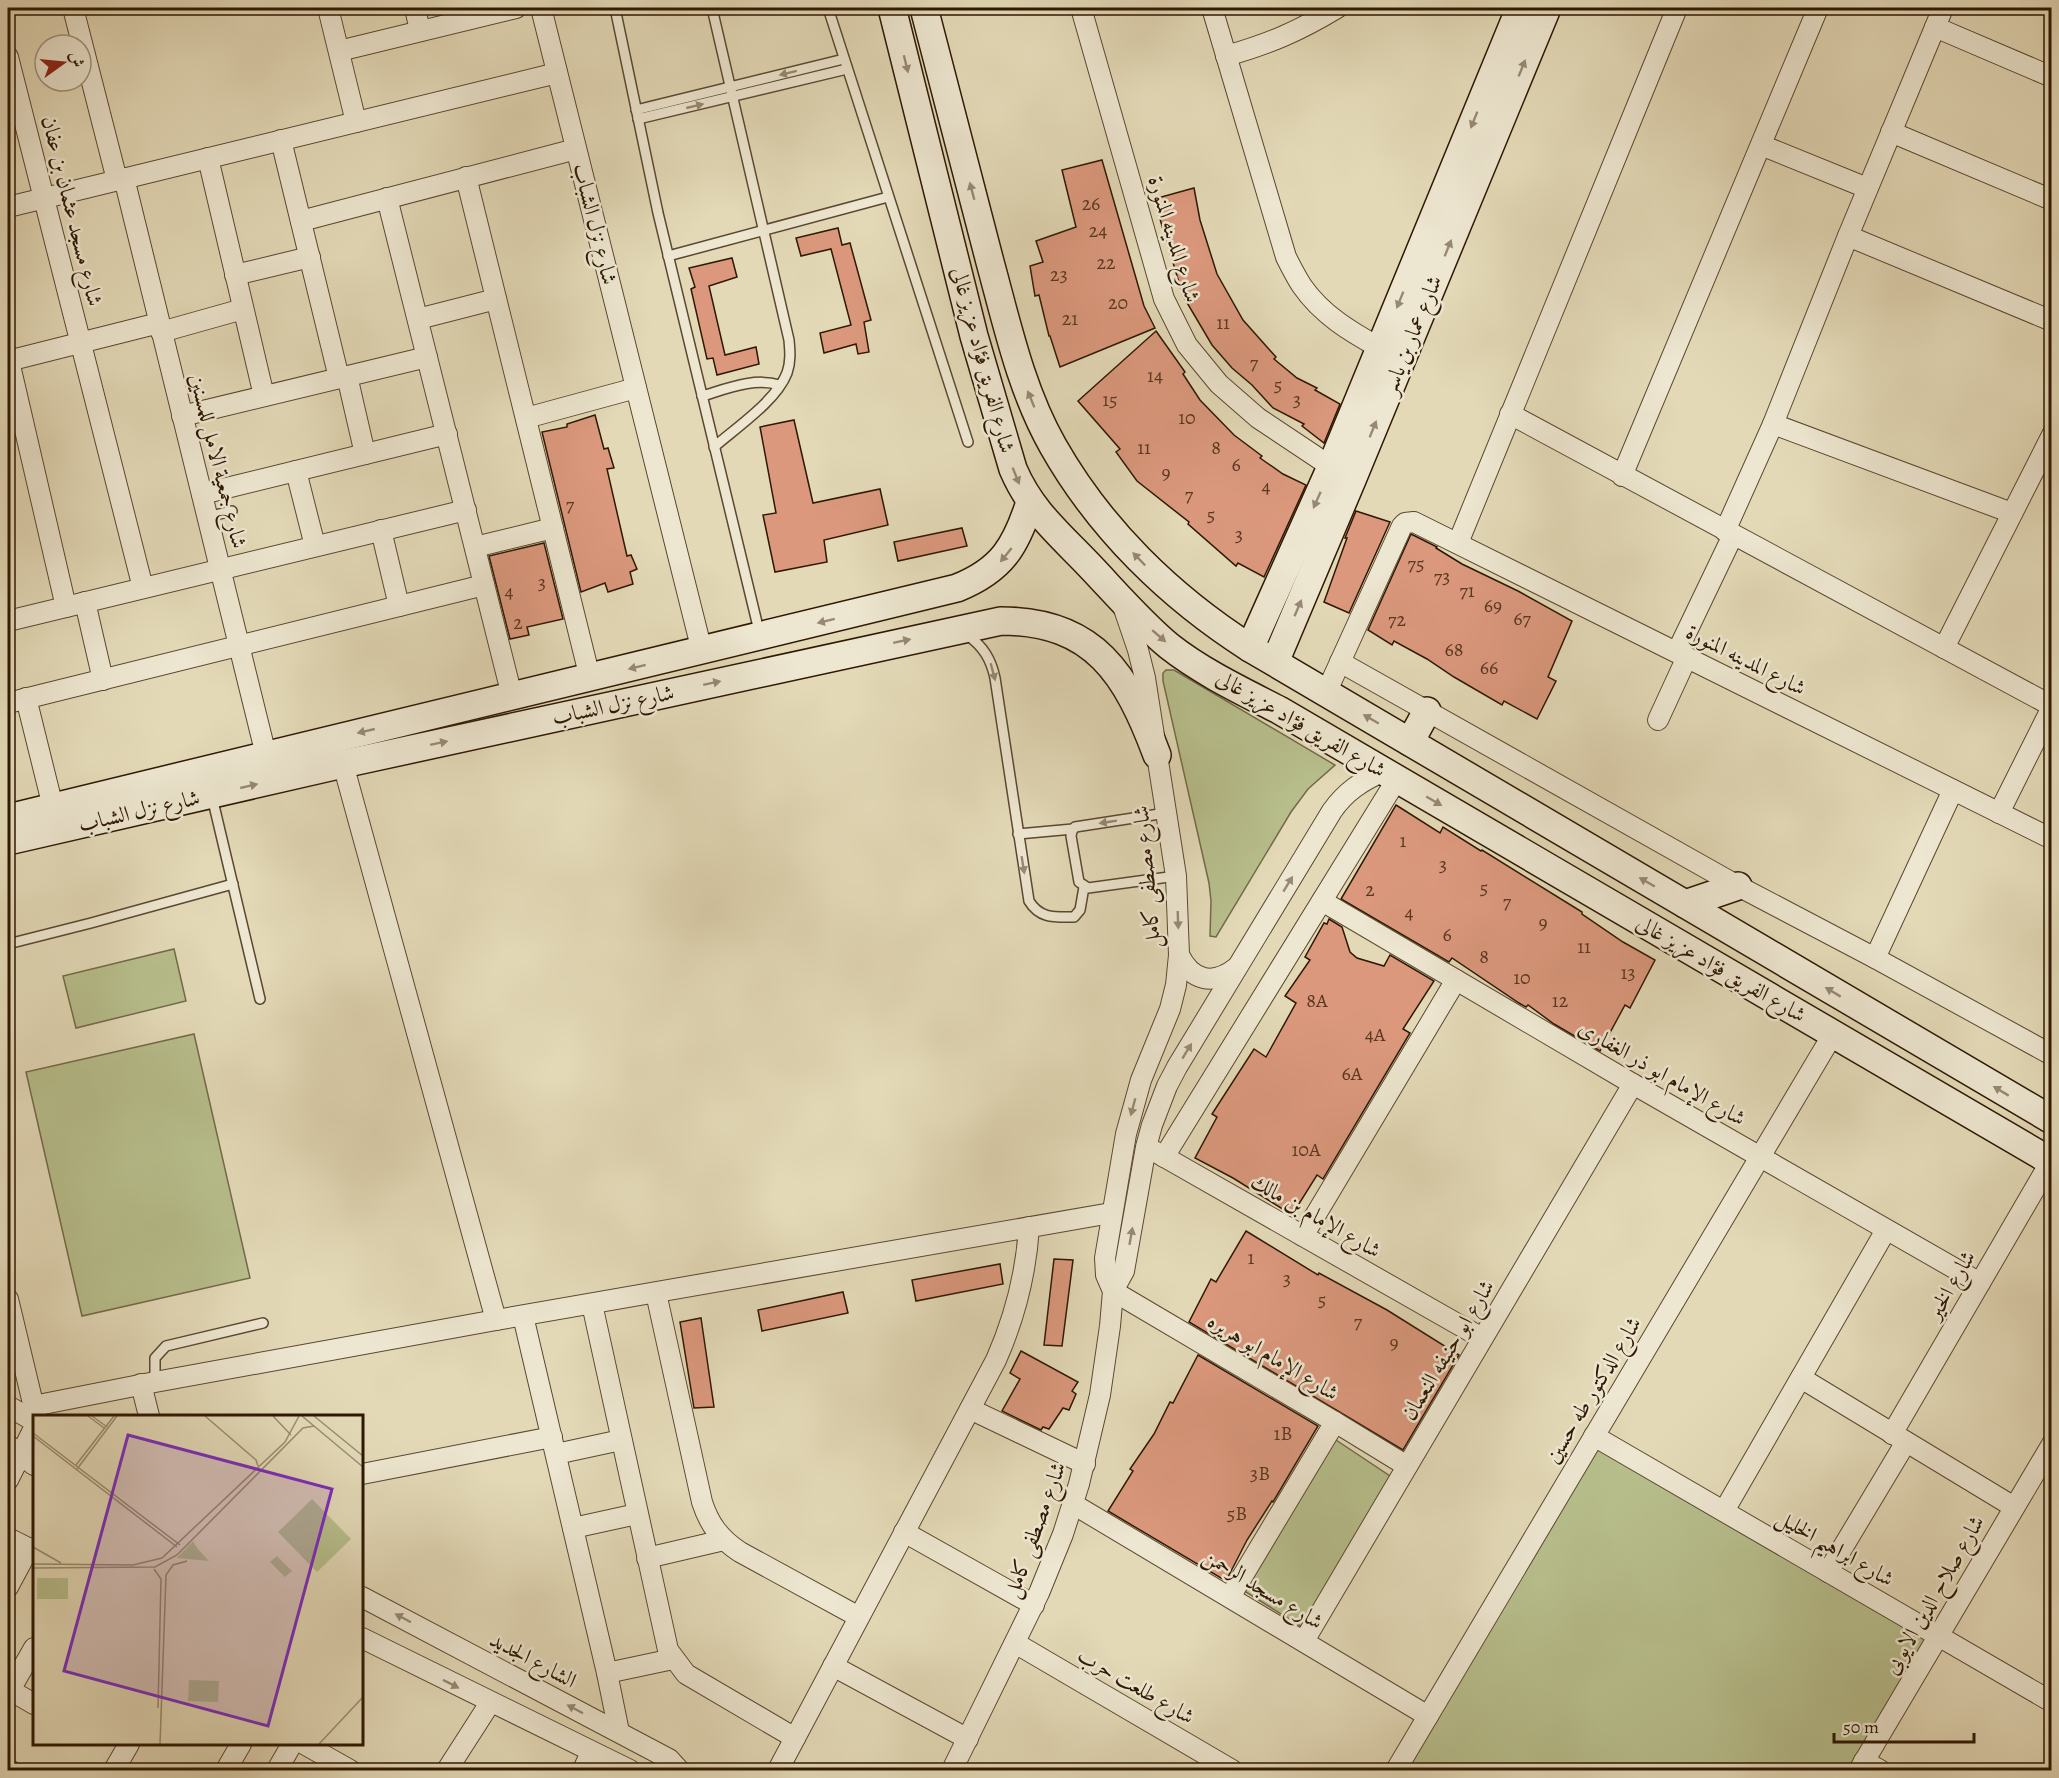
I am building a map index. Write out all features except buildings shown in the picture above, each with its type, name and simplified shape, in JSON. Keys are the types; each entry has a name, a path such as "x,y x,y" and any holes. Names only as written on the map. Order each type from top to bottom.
{"street":[{"name":"شارع جمعية الامل للمسنين","path":"73,8 160,327 266,755"},
{"path":"328,8 356,122"},
{"path":"416,8 420,31"},
{"path":"339,51 516,8"},
{"name":"شارع نزل الشباب","path":"541,8 702,651"},
{"name":"شارع الفريق فؤاد عزيز غالى","path":"892,8 974,336 1013,469 1038,513 1151,630 1191,661 2051,1161"},
{"name":"شارع الفريق فؤاد عزيز غالى","path":"924,8 1008,329 1027,389 1043,426 1069,472 1130,550 1176,594 1216,626 1250,648 2052,1120"},
{"name":"شارع المدينه المنورة","path":"1081,8 1164,299 1187,345 1219,384 1258,418 1342,474"},
{"path":"1212,8 1286,257 1302,286 1324,312 1350,332 1380,348"},
{"path":"1226,56 1265,45 1305,27 1337,8"},
{"name":"شارع عمار بن ياسر","path":"1275,662 1342,474 1380,348 1520,8"},
{"name":"شارع عمار بن ياسر","path":"1250,648 1342,474 1547,8"},
{"path":"1458,543 1677,8"},
{"path":"1622,476 1818,8"},
{"path":"1658,720 1729,533 1867,188 1943,8"},
{"path":"1935,27 2052,77"},
{"name":"شارع مسجد عثمان بن عفان","path":"8,57 143,588"},
{"path":"8,207 557,73"},
{"path":"1891,132 2052,200"},
{"path":"281,140 310,257 366,454"},
{"path":"1761,145 1867,188"},
{"path":"301,221 576,148"},
{"path":"208,158 264,396"},
{"path":"466,177 590,678"},
{"path":"387,198 512,696"},
{"path":"947,227 956,234 963,235 970,234 981,225"},
{"path":"1848,236 2052,321"},
{"path":"235,276 310,257"},
{"path":"418,319 496,299"},
{"path":"66,606 8,361 81,343 243,309"},
{"path":"974,336 978,330 990,324 1003,325 1008,329"},
{"path":"182,416 427,357"},
{"path":"526,418 636,388"},
{"path":"1510,414 2052,706 1999,813"},
{"path":"1773,424 2012,513"},
{"path":"202,494 447,434"},
{"path":"1944,648 2052,435"},
{"path":"296,471 315,546"},
{"name":"شارع نزل الشباب","path":"8,841 266,755 957,588 990,571 1004,558 1014,543 1030,502"},
{"path":"8,621 466,510"},
{"name":"شارع المدينه المنورة","path":"1340,662 1402,526 1410,522 1419,523 2052,838"},
{"path":"475,547 553,528"},
{"path":"381,530 399,606"},
{"path":"52,807 17,701 484,585"},
{"name":"شارع مصطفى كامل","path":"952,1770 1052,1564 1085,1464 1102,1384 1113,1291 1105,1267 1111,1213 1126,1134 1141,1080 1170,1009 1176,985 1179,955 1176,876 1145,678 1119,596"},
{"path":"85,602 103,680"},
{"name":"شارع نزل الشباب","path":"8,818 52,807 212,794 768,670 1001,621 1019,621 1053,628 1085,642 1099,652 1124,683 1147,728 1157,755"},
{"path":"760,637 768,670"},
{"path":"1326,693 1340,662 1738,886 2052,1055"},
{"path":"1410,742 1427,711"},
{"path":"343,764 496,1320"},
{"path":"1164,1157 1322,901 1390,775"},
{"name":"شارع مصطفى كامل","path":"1113,1291 1122,1278 1126,1264 1146,1147 1167,1086 1236,968 1340,800 1359,783 1390,775"},
{"path":"1875,958 1953,790"},
{"path":"1685,904 1738,886"},
{"name":"شارع الإمام ابو ذر الغفارى","path":"1322,901 1633,1084 1980,1283"},
{"path":"1179,955 1184,966 1193,974 1204,978 1215,979 1236,968"},
{"path":"1303,1236 1456,980"},
{"name":"شارع الدكتور طه حسين","path":"1396,1770 1833,1034"},
{"path":"1947,1101 1963,1068"},
{"name":"شارع ابو حنيفه النعمان","path":"1304,1641 1633,1084"},
{"name":"شارع الإمام بن مالك","path":"1126,1134 1482,1338"},
{"name":"شارع الخير","path":"1828,1572 1980,1283 2051,1161"},
{"path":"8,1406 35,1414 148,1383 1111,1213"},
{"path":"778,1770 996,1360 1013,1318 1024,1273 1029,1227"},
{"path":"1724,1511 1886,1230"},
{"name":"شارع الإمام ابو هريره","path":"1113,1291 1407,1466"},
{"path":"656,1293 702,1502 710,1522 724,1540 740,1552 859,1617"},
{"path":"8,1299 11,1323 35,1414"},
{"path":"592,1304 665,1641 673,1659 686,1674 795,1738"},
{"path":"523,1316 619,1732"},
{"path":"1801,1378 2014,1507"},
{"path":"148,1383 149,1415"},
{"path":"970,1409 1085,1464"},
{"path":"1230,1597 1335,1422"},
{"path":"8,1480 33,1430"},
{"name":"شارع ابراهيم الخليل","path":"1594,1436 2052,1702"},
{"path":"363,1474 554,1445 621,1440"},
{"name":"شارع صلاح الدين الايوبى","path":"1868,1767 1938,1636 2052,1444"},
{"name":"شارع مسجد الرحمن","path":"1073,1504 1428,1716"},
{"path":"573,1528 638,1514"},
{"path":"904,1532 1034,1605"},
{"path":"8,1538 32,1550 8,1587"},
{"path":"647,1558 724,1540"},
{"name":"الشارع الجديد","path":"364,1603 619,1732 669,1759 679,1770"},
{"path":"363,1639 630,1770"},
{"name":"شارع طلعت حرب","path":"1015,1643 1227,1769"},
{"path":"33,1650 9,1690 33,1703"},
{"path":"607,1673 673,1659"},
{"path":"833,1666 968,1739"},
{"path":"454,1768 490,1703"},
{"path":"226,1770 240,1745"},
{"path":"277,1770 291,1745"},
{"path":"307,1745 350,1770"},
{"path":"114,1770 120,1747"},
{"path":"583,1770 591,1752"}],"lane":[{"path":"615,8 668,256 760,637"},
{"path":"712,8 789,340 790,360 787,374 765,403 714,447"},
{"path":"828,8 968,442"},
{"path":"637,115 846,64"},
{"path":"668,256 888,197"},
{"path":"702,396 757,382 769,381 779,385"},
{"path":"207,517 232,511"},
{"path":"957,629 982,647 993,667 1029,901 1039,913 1052,918 1077,916 1080,910 1084,887 1079,878 1071,833 1073,829"},
{"path":"212,794 260,999"},
{"path":"1018,834 1073,829 1166,813"},
{"path":"1084,887 1176,876"},
{"path":"8,944 233,884"},
{"path":"148,1383 155,1358 166,1346 263,1323"}],"green space":[{"path":"1166,670 1174,670 1335,765 1308,789 1291,812 1216,937 1210,936 1209,883 1163,681 1163,673"},
{"path":"174,949 186,1001 76,1028 63,976"},
{"path":"194,1034 250,1278 82,1316 26,1072"},
{"path":"1594,1436 1938,1636 1859,1770 1396,1770"},
{"path":"1333,1438 1396,1480 1307,1630 1241,1589"}]}
